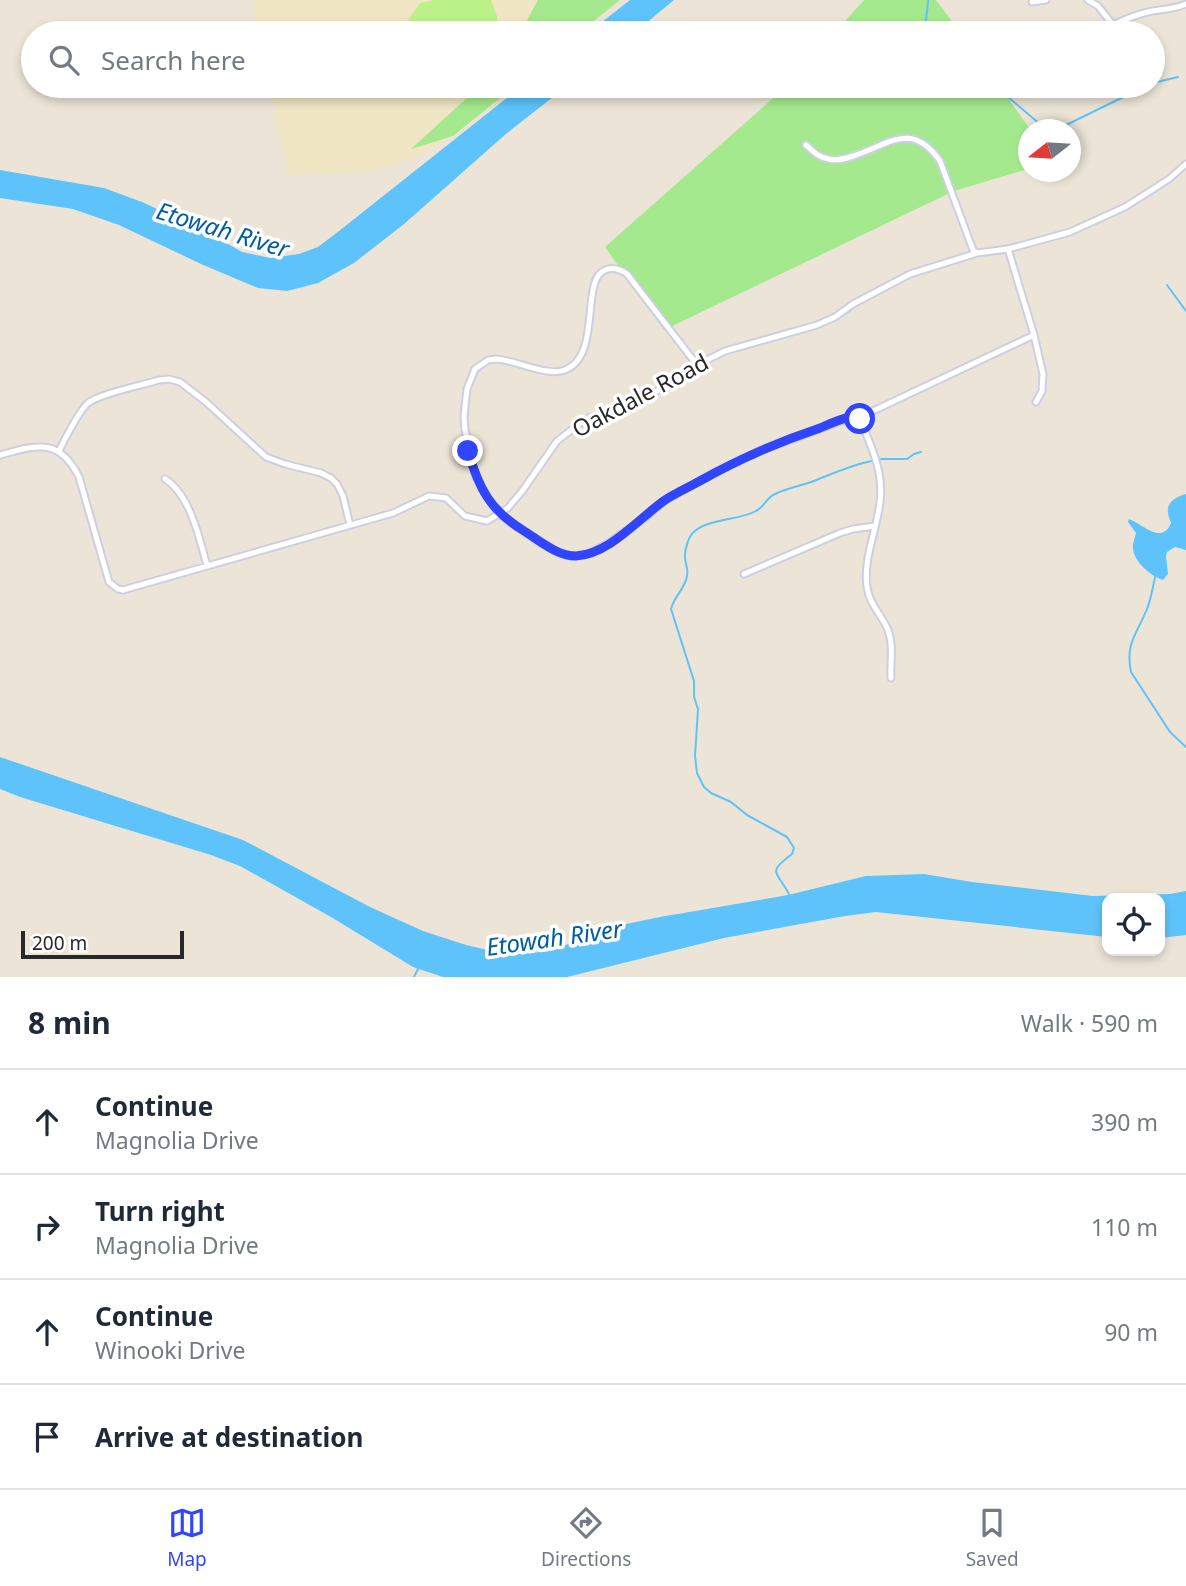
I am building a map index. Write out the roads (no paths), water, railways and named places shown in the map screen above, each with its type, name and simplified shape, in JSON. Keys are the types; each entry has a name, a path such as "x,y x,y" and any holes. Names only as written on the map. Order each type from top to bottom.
{"street":[{"path":"1032,2 1046,0"},
{"path":"1088,0 1098,6 1110,21"},
{"path":"1121,21 1186,4"},
{"path":"806,145 819,156 838,160 901,138 915,139 923,143 940,161 977,253"},
{"name":"Oakdale Road","path":"499,514 508,508 523,490 557,441 591,417 613,411 657,391 724,351 817,325 835,317 910,274 977,253 1070,232 1125,207 1169,179 1186,164"},
{"path":"1008,248 1043,374 1042,391 1036,402"},
{"path":"698,365 627,274 609,268 600,274 593,288 588,332 582,352 569,369 554,372 496,359 480,365 470,377 464,416 468,451 478,481 499,514 512,524 558,552 574,556 588,554 646,517 665,500 721,469 801,434 852,417 860,419 1034,335"},
{"path":"59,451 87,404 97,398 169,379 180,382 206,402 266,457 331,478 338,484 343,496 350,525"},
{"path":"221,416 229,411"},
{"path":"860,419 881,478 881,501 867,569 867,588 873,606 888,631 891,678"},
{"path":"0,455 31,447 52,448 64,454 79,477 105,570 112,586 123,590 399,511 429,496 446,498 464,516 479,521 487,522 499,514"},
{"path":"164,479 183,497 199,536 207,566"},
{"path":"744,574 840,533 875,526"}],"water":[{"path":"630,0 674,0 649,21 603,21"},
{"name":"Etowah River","path":"507,98 552,98 354,263 318,283 287,291 258,288 119,225 73,209 0,198 0,170 104,188 207,232 242,252 270,258 299,254 318,247"},
{"path":"1186,494 1186,550 1175,547 1167,552 1168,574 1163,580 1147,571 1138,561 1133,550 1136,533 1128,522 1129,519 1152,531 1163,533 1171,523 1169,505"},
{"name":"Etowah River","path":"0,757 243,840 370,907 423,931 492,951 520,954 551,951 607,928 660,917 788,895 866,876 924,874 972,882 1102,896 1102,936 876,912 724,938 567,977 443,977 413,967 240,866 0,789"},
{"name":"Etowah River","path":"1186,891 1186,935 1165,937 1165,894"}],"waterway":[{"path":"926,21 928,0"},
{"path":"1165,80 1178,77"},
{"path":"1009,98 1041,125 1052,127 1064,126 1121,98"},
{"path":"1167,285 1186,311"},
{"path":"881,459 907,459 921,452"},
{"path":"789,894 776,872 794,848 787,837 747,815 731,802 711,793 704,787 697,773 695,756 698,709 694,697 694,681 671,609 686,581 686,549 695,531 708,524 756,511 770,497 780,492 872,461"},
{"path":"1155,577 1148,605 1131,646 1131,672 1170,732 1186,747"},
{"path":"414,977 418,969"}]}
